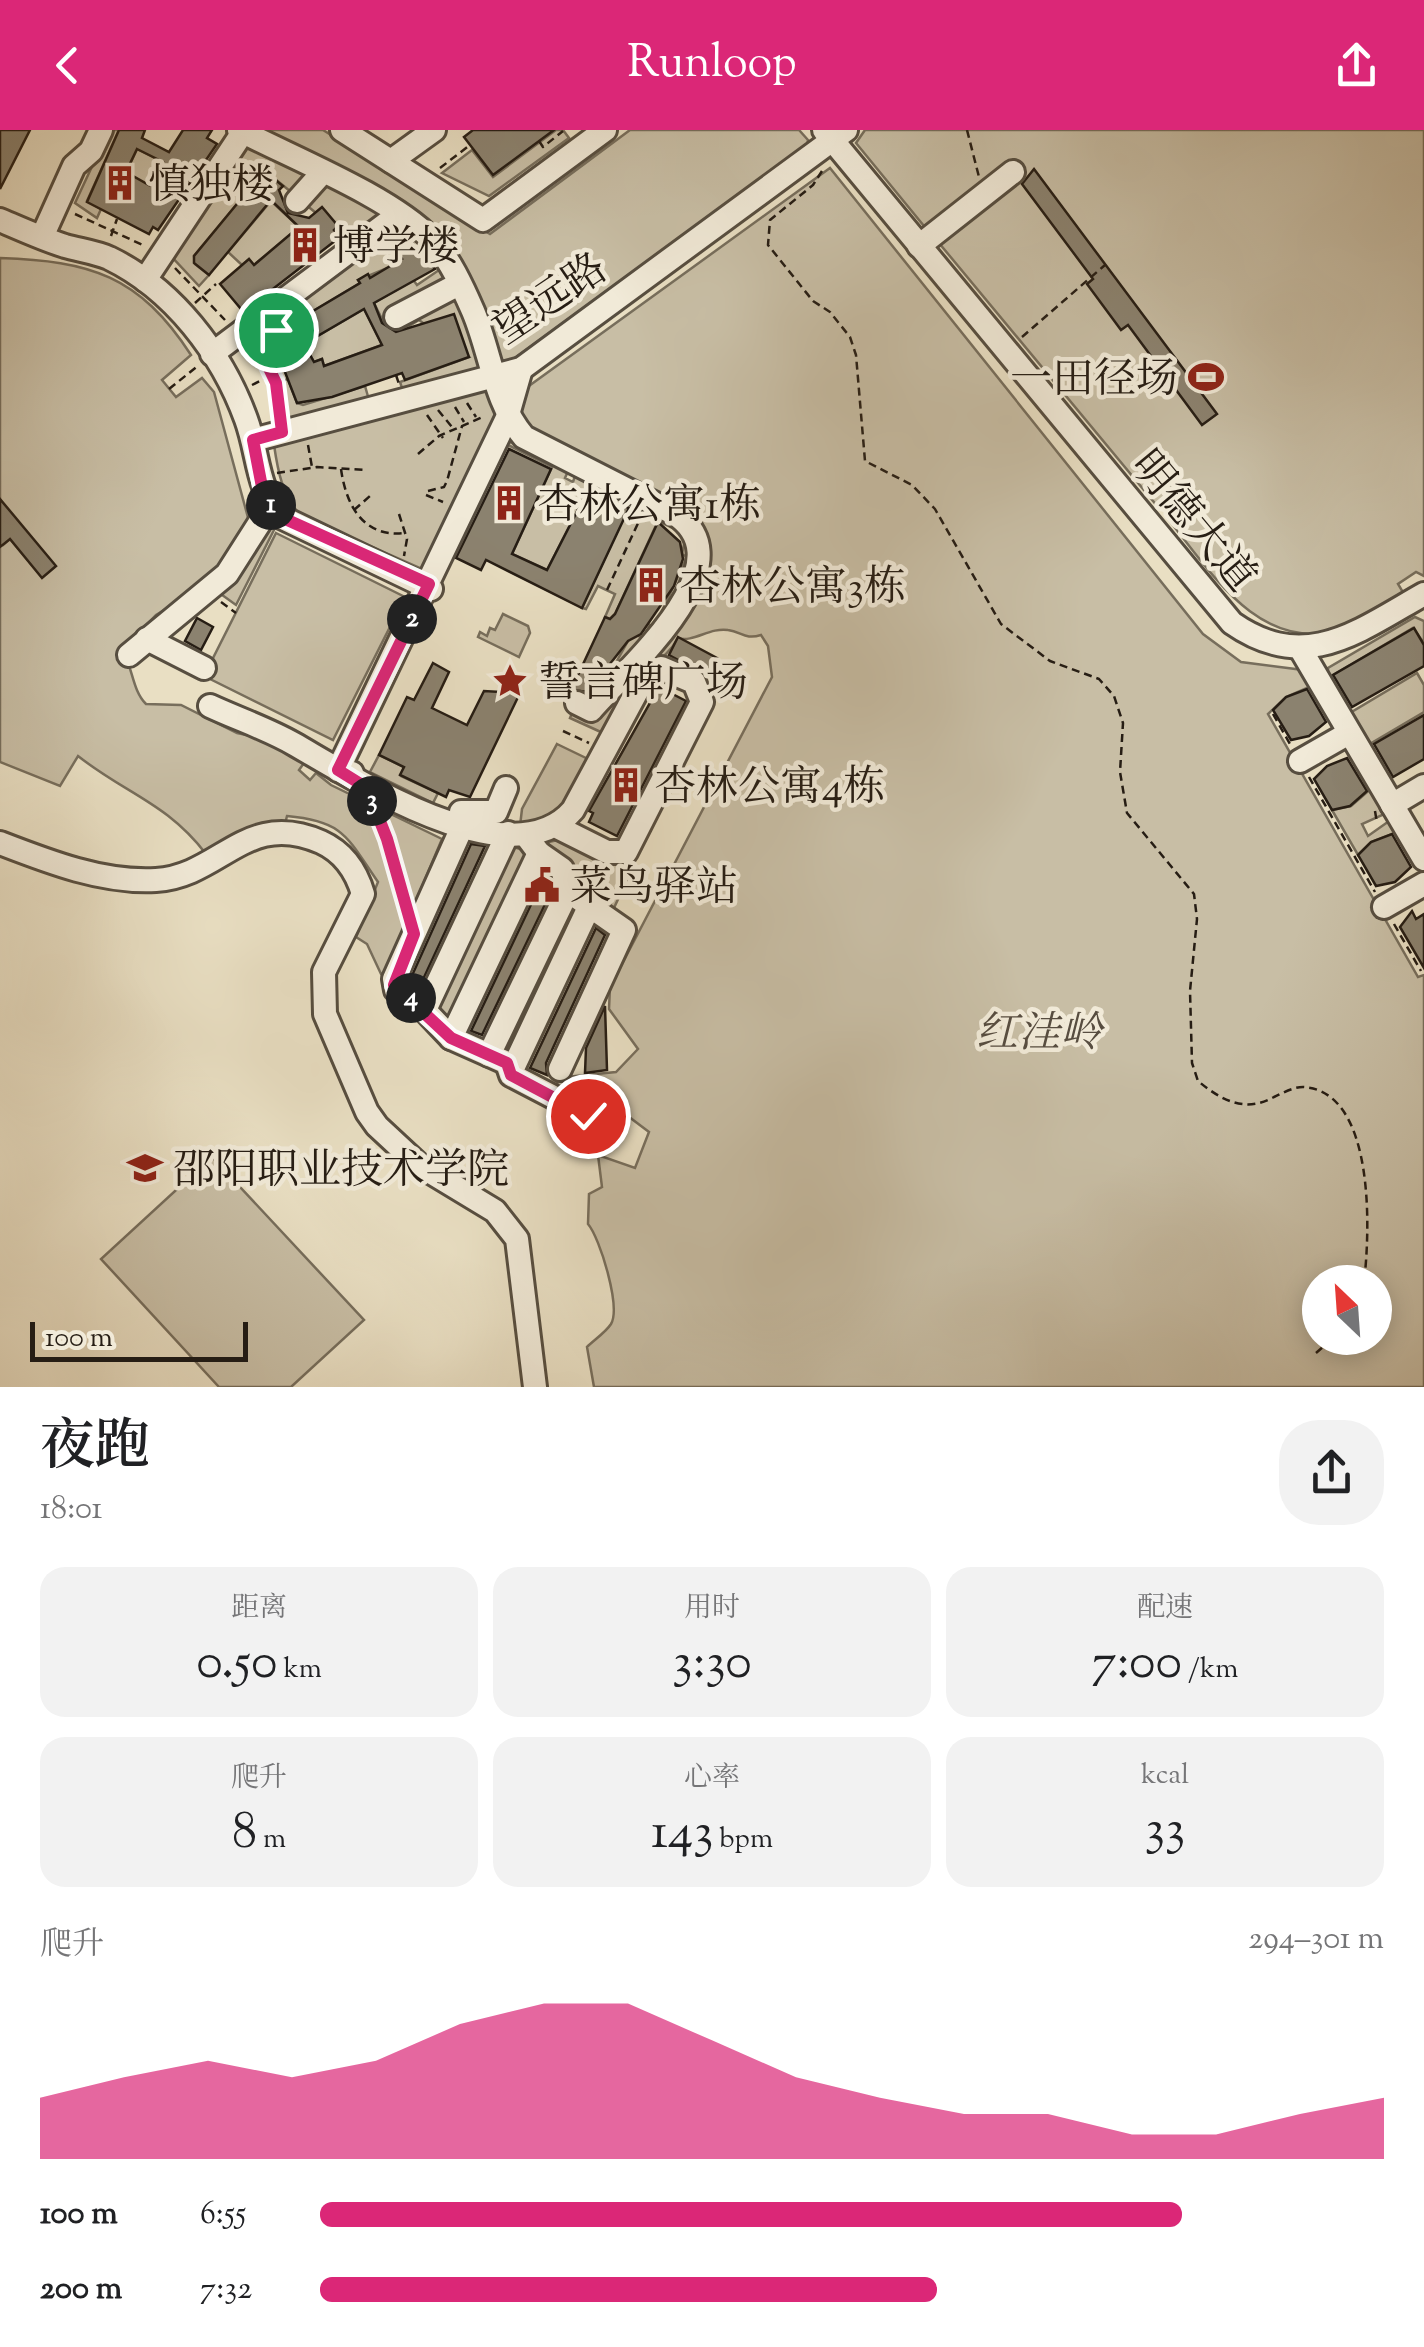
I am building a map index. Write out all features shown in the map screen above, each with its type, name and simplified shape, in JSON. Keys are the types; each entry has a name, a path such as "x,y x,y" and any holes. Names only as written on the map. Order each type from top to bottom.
{"street":[{"path":"42,237 74,166 91,151 100,130"},
{"path":"342,130 484,220 605,130"},
{"path":"391,161 434,130"},
{"path":"145,280 241,131 399,214 434,242 459,284 494,376 499,416 532,444 566,482 648,501 685,521 695,534 700,554 696,583 678,610 590,710 577,703"},
{"name":"明德大道","path":"834,133 919,246 1232,623 1276,646 1300,648"},
{"name":"望远路","path":"253,440 521,368 834,133"},
{"path":"919,246 1012,172"},
{"path":"297,202 322,173"},
{"path":"212,354 399,214"},
{"path":"0,220 107,257 172,302 212,354 240,405 253,440 262,487 271,506 283,518 430,586"},
{"path":"396,317 459,284"},
{"path":"338,770 430,586 521,368"},
{"path":"204,668 138,647 228,574 271,506"},
{"path":"1424,594 1338,642 1300,648 1349,732 1388,814 1424,860"},
{"path":"425,1010 525,841 556,827 574,810 642,680 662,668 694,682 702,702 626,852 606,852 556,827"},
{"path":"210,706 291,742 367,788 437,819 525,841 562,869 568,891 498,1059"},
{"path":"1300,761 1349,732"},
{"path":"338,770 368,777 436,809 489,815 496,812 506,788"},
{"path":"1388,814 1424,786"},
{"path":"464,824 394,985 451,1038 514,1066 590,906"},
{"path":"0,843 52,863 127,880 186,876 227,849 268,833 308,837 340,854 363,894 324,972 325,1014 366,1112 419,1165 495,1212 516,1239 534,1387"},
{"path":"451,1038 525,841"},
{"path":"1384,907 1424,884"},
{"path":"560,1069 623,935 622,926 568,891"},
{"path":"498,1059 511,1075 588,1116"}],"path":[{"path":"968,130 984,194"},
{"path":"539,141 543,146 563,131"},
{"path":"422,181 470,146"},
{"path":"826,166 813,185 770,220 768,245 813,301 830,312 850,336 856,355 865,460 912,485 935,509 1001,624 1050,661 1099,680 1114,696 1123,723 1120,772 1127,813 1138,831 1185,878 1194,894 1197,919 1190,991 1192,1063 1198,1081 1240,1105 1257,1106 1300,1086 1322,1091 1334,1100 1363,1161 1368,1197 1365,1265"},
{"path":"71,212 114,228 149,248"},
{"path":"110,238 118,219"},
{"path":"170,264 204,295 237,336"},
{"path":"1006,351 1106,265"},
{"path":"198,301 216,284"},
{"path":"266,335 256,341 272,375 282,432"},
{"path":"169,389 212,354"},
{"path":"254,384 282,370"},
{"path":"467,403 477,418"},
{"path":"428,491 444,486 448,480 463,424 454,406"},
{"path":"438,410 452,428"},
{"path":"426,414 442,436"},
{"path":"418,454 452,428 477,418 499,416"},
{"path":"308,444 312,467"},
{"path":"278,472 312,467 365,470"},
{"path":"341,467 353,511 365,524 394,534 405,533"},
{"path":"540,493 566,482"},
{"path":"1164,512 1180,500 1169,487"},
{"path":"353,511 370,496"},
{"path":"607,590 648,501"},
{"path":"398,514 405,533 403,557"},
{"path":"219,600 236,613"},
{"path":"1272,714 1421,971"},
{"path":"563,731 596,746"},
{"path":"367,788 387,839 414,934"}],"green space":[{"path":"109,130 119,130 87,201 101,209 97,218 75,203"},
{"path":"254,130 323,130 490,234 630,130 799,130 808,140 807,145 508,363 499,358 450,252"},
{"path":"556,130 563,130 569,138 489,196 442,173 472,150 493,177"},
{"name":"一田径场","path":"865,130 1424,130 1424,576 1416,572 1398,584 1404,594 1337,631 1308,634 1283,629 1238,602 1168,519 1186,505 1173,485 1165,489 1170,498 1158,507 939,243 938,222 924,226 856,143"},
{"path":"245,143 314,176 296,196 269,174 264,179 260,176 194,256 195,264 209,275 199,286 172,257"},
{"path":"137,149 163,162 148,185 126,173"},
{"name":"红洼岭","path":"830,168 1203,634 1241,662 1303,670 1314,685 1286,697 1268,714 1418,977 1424,975 1424,1387 594,1387 587,1347 611,1324 613,1303 603,1257 588,1224 589,1194 602,1187 598,1155 635,1168 649,1132 592,1089 560,1090 555,1078 616,1072 638,1049 609,1009 610,987 772,677 768,646 761,635 721,630 678,638 627,690 603,733 570,718 572,713 590,721 667,641 697,594 705,570 705,546 537,438 519,410 522,391"},
{"path":"323,181 382,213 351,242 322,208 316,213 304,203"},
{"path":"271,201 299,227 254,265 249,259 242,265 228,252"},
{"path":"399,225 416,233 392,251 417,285 442,268 484,362 478,371 403,391 400,382 469,357 419,320 391,337 374,303 399,288 387,268 358,280 360,283 280,331 275,322 260,331"},
{"path":"0,258 86,269 131,290 172,328 191,355 162,380 176,397 202,378 214,392 250,525 235,553 196,591 156,615 122,650 146,704 181,705 237,733 279,742 304,763 299,770 310,780 316,773 331,785 442,839 386,972 381,974 367,944 356,937 378,882 351,843 333,827 287,816 285,824 243,830 206,854 161,811 78,756 60,786 0,762 0,542 3,545 10,539 42,577 0,499"},
{"path":"364,309 382,345 324,366 322,359 314,362 304,344"},
{"path":"288,379 297,403 303,405 365,386 369,400 287,421 279,382"},
{"path":"486,387 501,412 424,570 300,515 289,499 274,445"},
{"path":"511,442 569,469 565,478 573,482 576,473 638,502 639,513 646,516 653,510 670,519 685,533 658,521 610,619 605,617 615,594 598,586 586,609 582,608 628,508 588,490 547,570 512,554 552,467 506,444"},
{"path":"276,526 236,605 218,592 267,530"},
{"path":"276,533 405,597 333,740 204,676"},
{"path":"686,535 692,563 682,591 672,607 599,693 628,641 634,634 643,638 650,625 655,626 687,557 682,554"},
{"path":"503,614 528,626 530,633 519,657 478,637 480,632 487,636 490,628 495,630"},
{"path":"1415,617 1424,621 1424,643 1413,628 1328,678 1328,668"},
{"path":"1417,673 1424,685 1424,712 1368,745 1350,713"},
{"path":"557,744 590,760 557,816 520,826 522,809"},
{"path":"379,755 404,767 401,776 438,793 433,803 370,772"},
{"path":"1374,786 1389,812 1362,824 1368,836 1392,819 1400,831 1371,842 1358,855 1332,810 1351,806"},
{"path":"567,838 632,869 613,910 576,891 544,843"},
{"path":"513,847 528,851 451,1021 436,1012"},
{"path":"569,904 580,913 516,1051 497,1054"},
{"path":"212,1157 364,1320 291,1387 219,1387 101,1259"}],"building":[{"path":"0,130 30,130 0,189"},
{"name":"慎独楼","path":"119,130 145,130 142,138 169,152 183,130 212,130 207,138 217,144 158,230 153,227 149,234 87,202","holes":["137,149 163,162 149,185 126,172"]},
{"path":"473,130 554,130 493,175 464,137"},
{"path":"1034,169 1217,414 1202,425 1128,325 1121,330 1087,284 1093,279 1022,184"},
{"name":"博学楼","path":"268,174 283,186 279,190 288,213 309,218 322,207 338,226 334,230 340,237 247,309 241,309 220,284 249,259 254,265 299,227 271,200 209,275 194,263 194,256 260,176 264,179"},
{"path":"411,241 435,269 374,303 382,323 396,332 454,314 469,357 405,380 402,373 332,397 297,403 271,336 360,283 358,280 368,274 370,278 402,259 396,251","holes":["364,309 382,345 324,366 322,359 314,362 304,344"]},
{"path":"509,449 551,469 512,554 547,570 588,490 629,508 582,608 486,560 481,570 456,558"},
{"path":"0,499 56,566 42,578 10,539 0,547"},
{"name":"杏林公寓3栋","path":"658,522 680,542 683,559 674,586 641,634 628,641 588,692 571,690 605,617 610,619 615,614"},
{"path":"197,618 213,627 201,650 185,641"},
{"path":"1414,628 1424,645 1424,666 1352,707 1333,675"},
{"path":"678,637 717,658 708,676 669,655"},
{"path":"433,663 449,672 432,708 467,725 484,691 520,693 470,797 449,790 446,797 400,775 404,767 379,755 407,697 414,700"},
{"name":"杏林公寓4栋","path":"659,687 686,701 617,836 589,822 593,813 589,811"},
{"path":"1307,689 1326,722 1309,736 1291,740 1273,710 1286,697"},
{"path":"1424,715 1424,759 1393,777 1374,744"},
{"path":"1347,758 1367,791 1350,806 1332,810 1314,779 1327,766"},
{"path":"1392,834 1411,867 1395,882 1376,886 1358,855 1371,842"},
{"path":"471,844 485,846 420,986 410,980"},
{"path":"545,875 552,890 482,1035 471,1031"},
{"path":"1412,911 1416,919 1424,914 1424,968 1400,927"},
{"path":"596,928 605,935 546,1063 547,1075 530,1068"},
{"path":"605,1006 607,1070 585,1073 586,1048"}],"place":[{"name":"慎独楼","path":"120,183"},
{"name":"博学楼","path":"305,245"},
{"name":"一田径场","path":"1206,377"},
{"name":"杏林公寓1栋","path":"509,503"},
{"name":"杏林公寓3栋","path":"651,585"},
{"name":"誓言碑广场","path":"510,681"},
{"name":"杏林公寓4栋","path":"626,785"},
{"name":"菜鸟驿站","path":"542,885"},
{"name":"邵阳职业技术学院","path":"145,1168"}],"route":[{"path":"276,330 256,341 276,383 282,432 253,440 262,487 271,506 283,518 429,584 338,770 367,788 387,839 414,934 396,971 394,985 401,994 415,1000 451,1038 507,1063 511,1075 588,1116"}]}
